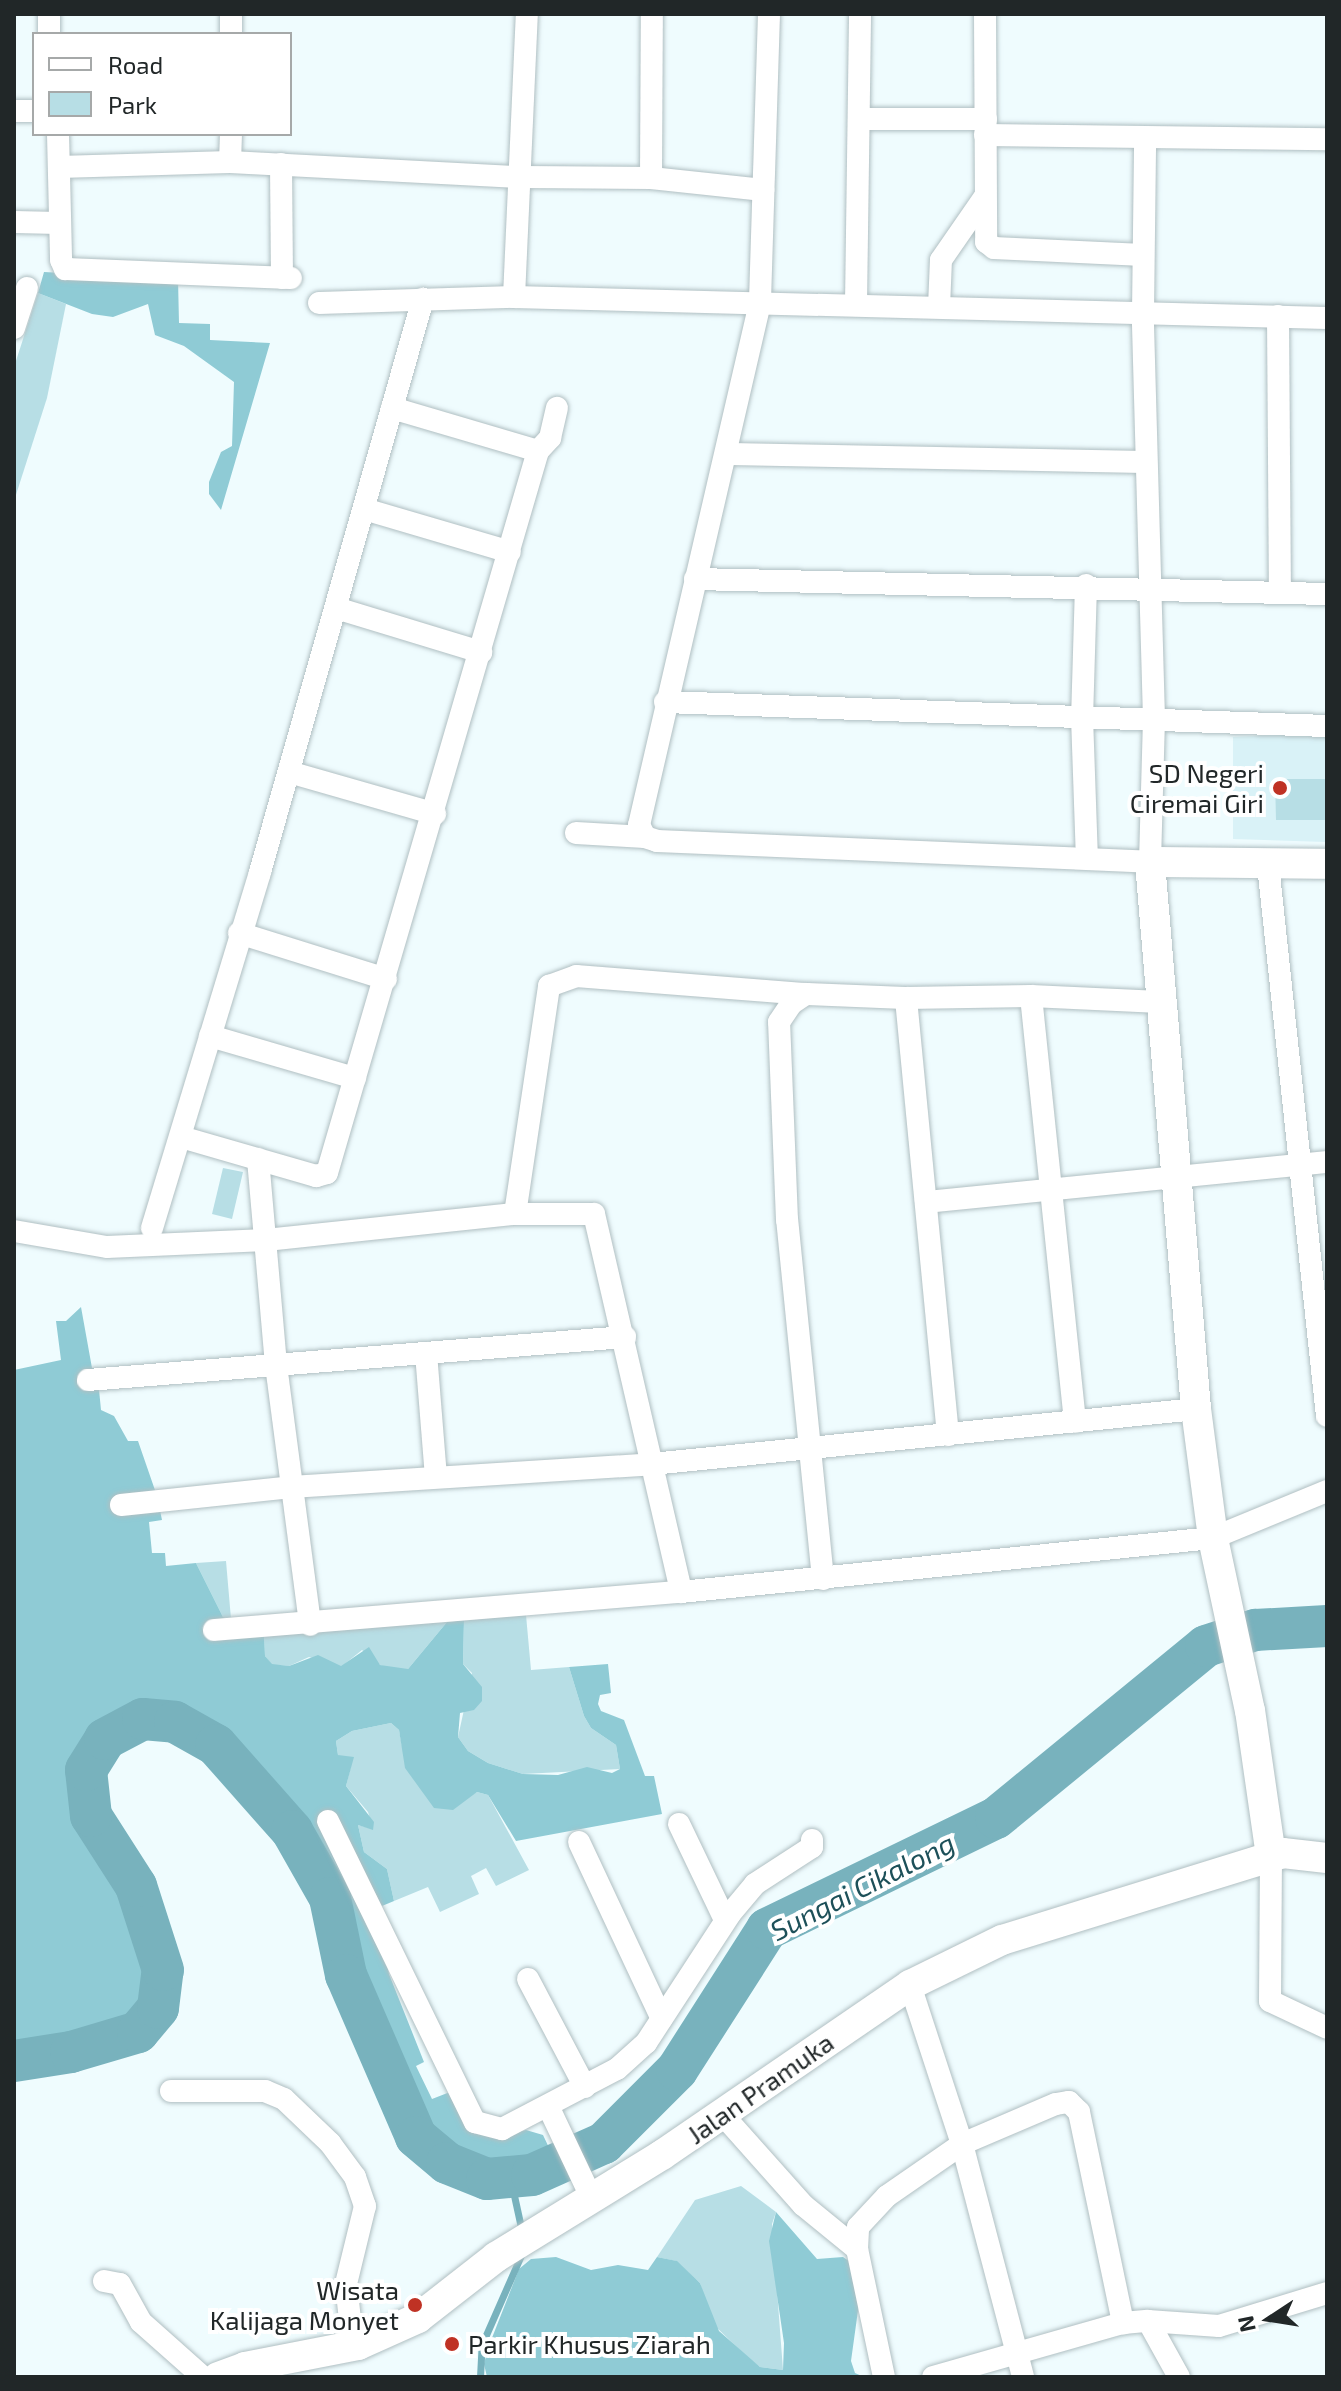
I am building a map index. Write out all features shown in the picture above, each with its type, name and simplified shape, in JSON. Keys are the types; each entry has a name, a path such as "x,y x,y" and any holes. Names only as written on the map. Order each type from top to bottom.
{"street":[{"path":"514,297 527,14"},
{"path":"651,178 652,14"},
{"path":"645,837 639,825 665,702 728,454 760,303 769,14"},
{"path":"856,304 860,14"},
{"path":"985,14 986,242 994,248 1143,255"},
{"path":"860,119 1145,140 1327,139"},
{"path":"58,136 59,223 65,269 286,278 281,164"},
{"path":"230,162 231,136"},
{"path":"1145,140 1143,313 1148,587 1154,719 1150,862 1196,1409 1213,1538 1250,1711 1271,1856 1270,2001 1327,2028"},
{"path":"59,167 230,162 519,177 651,178 763,190"},
{"path":"939,307 941,260 985,197"},
{"path":"14,222 59,223"},
{"path":"14,328 27,288"},
{"path":"319,303 514,297 1327,318"},
{"path":"152,1228 289,772 423,299"},
{"path":"1278,316 1280,592"},
{"path":"392,408 538,451"},
{"path":"181,1137 316,1176 327,1173 435,814 538,451 550,438 557,408"},
{"path":"728,454 1146,462"},
{"path":"364,509 510,552"},
{"path":"695,579 1086,585 1327,594"},
{"path":"1086,585 1082,717 1087,857"},
{"path":"336,608 481,652"},
{"path":"665,702 1327,726"},
{"path":"289,772 435,814"},
{"path":"576,833 1150,862 1327,864"},
{"path":"1268,865 1327,1416"},
{"path":"239,933 386,979"},
{"path":"515,1214 549,986 576,976 806,994 906,998 1031,996 1160,1002"},
{"path":"806,994 791,1004 779,1022 787,1220 823,1579"},
{"path":"1031,996 1075,1422"},
{"path":"906,998 948,1435"},
{"path":"210,1036 355,1078"},
{"path":"258,1159 276,1365 310,1625"},
{"path":"926,1202 1179,1180 1327,1162"},
{"path":"14,1231 107,1247 266,1240 515,1214 594,1214 625,1337 681,1592"},
{"path":"88,1380 625,1337"},
{"path":"426,1353 436,1477"},
{"path":"121,1505 291,1487 652,1464 1196,1409"},
{"path":"214,1630 310,1625 823,1579 1213,1538 1327,1491"},
{"path":"328,1821 475,2122 502,2129 585,2087 646,2043 725,1920 755,1884 812,1847 812,1840"},
{"path":"679,1824 725,1920"},
{"path":"579,1842 662,2019"},
{"name":"Jalan Pramuka","path":"218,2377 245,2367 353,2346 418,2318 496,2257 536,2232 589,2192 722,2114 910,1985 1002,1940 1271,1856 1294,1852 1327,1858"},
{"path":"528,1979 585,2087"},
{"path":"910,1985 962,2144 1023,2377"},
{"path":"171,2091 265,2091 284,2099 330,2143 355,2177 365,2206 346,2284 353,2346"},
{"path":"884,2377 857,2249 858,2227 887,2196 962,2144 1056,2104 1076,2105 1123,2323"},
{"path":"548,2106 589,2192"},
{"path":"722,2114 803,2205 857,2249"},
{"path":"104,2281 120,2284 141,2322 203,2377"},
{"path":"933,2377 1123,2323 1148,2321 1219,2326 1327,2293"},
{"path":"1148,2321 1179,2377"}],"shaded area":[{"path":"44,272 178,279 179,323 210,324 210,340 270,343 221,510 209,494 209,482 221,452 232,446 234,382 184,346 155,335 148,304 113,317 92,314 38,293"},
{"name":"SD Negeri Ciremai Giri","path":"1327,733 1327,842 1233,839 1233,737"},
{"path":"81,1307 92,1368 97,1369 101,1410 114,1416 128,1441 138,1441 157,1496 162,1520 149,1522 152,1553 165,1553 166,1566 196,1563 223,1617 264,1631 265,1656 272,1664 289,1666 318,1655 341,1666 369,1647 380,1665 408,1669 447,1622 464,1620 463,1664 482,1687 482,1701 474,1710 460,1713 458,1737 468,1751 488,1763 523,1774 558,1775 587,1767 612,1773 620,1769 616,1745 591,1728 584,1716 569,1667 608,1664 611,1693 600,1695 598,1704 601,1711 624,1720 645,1776 654,1776 662,1814 516,1841 488,1795 477,1792 453,1810 434,1808 405,1768 399,1730 391,1723 352,1731 336,1741 338,1755 354,1757 346,1786 374,1822 373,1830 358,1825 364,1852 387,1869 394,1901 382,1906 338,1823 323,1812 317,1823 383,1944 389,1974 424,2062 416,2066 432,2099 450,2092 466,2127 501,2136 526,2130 543,2135 552,2154 489,2165 454,2151 428,2128 360,1971 343,1894 304,1823 225,1734 179,1708 140,1705 95,1728 72,1766 78,1821 124,1892 148,1971 145,2002 130,2020 14,2047 14,1370 61,1360 56,1321 66,1321"},
{"path":"776,2212 817,2259 843,2257 856,2266 860,2296 851,2361 855,2373 864,2377 487,2377 484,2364 488,2348 519,2269 531,2259 556,2257 591,2270 618,2265 648,2270 657,2257 677,2261 700,2283 719,2331 760,2367 783,2370 784,2343 769,2241"}],"green space":[{"path":"38,293 66,304 47,398 14,501 14,367"},
{"path":"1275,779 1327,779 1327,820 1276,820"},
{"path":"223,1168 243,1172 232,1219 212,1214"},
{"path":"226,1561 231,1619 223,1617 196,1563"},
{"path":"526,1615 531,1670 569,1667 584,1716 591,1728 616,1745 620,1769 523,1774 488,1763 468,1751 458,1737 472,1673 463,1664 464,1620"},
{"path":"447,1622 408,1669 396,1671 380,1665 362,1650 341,1667 309,1657 289,1666 272,1665 265,1656 264,1631"},
{"path":"391,1723 399,1730 402,1746 463,1799 477,1792 488,1795 529,1870 496,1886 486,1868 471,1876 479,1894 440,1912 428,1887 394,1901 387,1869 364,1852 358,1825 373,1829 368,1812 346,1786 351,1766 338,1755 336,1741 352,1731"},
{"path":"741,2186 776,2212 772,2224 783,2370 760,2367 747,2357 712,2323 700,2283 676,2261 657,2257 695,2200"}],"waterway":[{"name":"Sungai Cikalong","path":"14,2061 71,2052 138,2032 158,2008 163,1970 136,1886 91,1816 86,1770 105,1739 143,1719 175,1722 216,1745 292,1831 330,1898 346,1975 416,2137 447,2163 487,2179 532,2175 604,2143 677,2070 767,1929 996,1818 1206,1646 1255,1630 1327,1626"},
{"path":"510,2177 522,2232"},
{"path":"480,2377 482,2344 522,2253"}],"place":[{"name":"SD Negeri Ciremai Giri","path":"1280,788"},
{"name":"Wisata Kalijaga Monyet","path":"415,2305"},
{"name":"Parkir Khusus Ziarah","path":"452,2344"}]}
